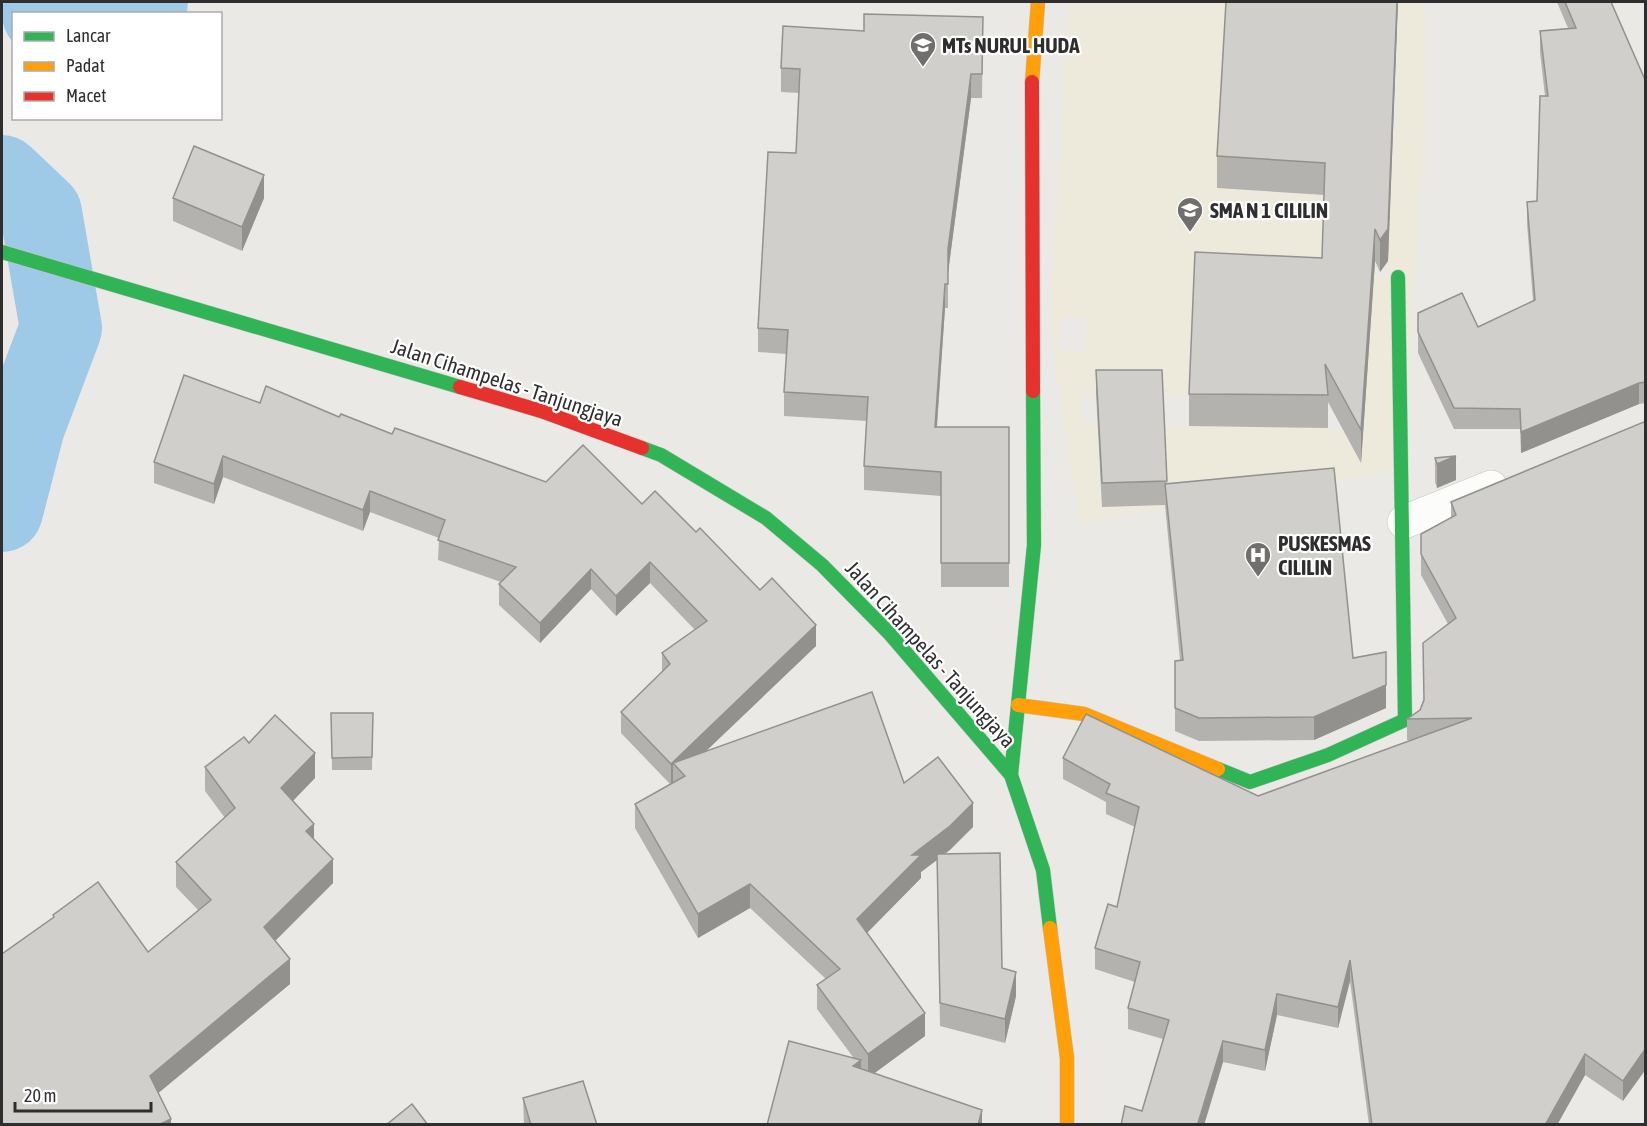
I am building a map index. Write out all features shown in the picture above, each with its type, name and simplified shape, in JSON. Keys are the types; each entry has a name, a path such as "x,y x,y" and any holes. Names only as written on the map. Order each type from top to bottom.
{"street":[{"path":"1011,775 1034,545 1032,79 1038,2"},
{"name":"Jalan Cihampelas - Tanjungjaya","path":"2,252 541,411 661,455 766,518 822,565 890,633 1011,775 1043,870 1067,1058 1067,1125"},
{"path":"1018,705 1084,714 1251,782 1328,755 1405,720 1404,522 1398,404 1398,277"},
{"path":"1404,522 1514,478"}],"shaded area":[{"name":"SMA N 1 CILILIN","path":"1068,2 1227,2 1217,188 1277,192 1312,151 1394,154 1399,2 1424,2 1423,174 1402,470 1079,523 1050,332","holes":["1390,171 1388,276 1323,275","1372,295 1363,432 1282,426","1062,315 1088,318 1084,352 1057,349","1081,394 1274,395 1274,427 1082,425"]}],"building":[{"path":"1226,2 1397,2 1388,229 1380,240 1375,229 1361,430 1325,364 1328,395 1189,394 1195,252 1322,258 1325,163 1217,156"},
{"path":"1565,2 1611,2 1646,82 1646,382 1521,432 1520,409 1454,408 1418,332 1418,313 1462,293 1478,327 1535,300 1527,202 1537,201 1540,96 1548,96 1540,31 1576,28"},
{"path":"864,14 983,17 982,74 971,74 948,249 948,284 945,284 935,427 1009,427 1009,563 941,563 941,472 864,466 868,397 784,392 788,330 758,328 768,152 796,153 800,69 781,68 783,26 864,31"},
{"path":"194,146 264,175 242,227 173,198"},
{"path":"1096,370 1162,370 1167,481 1102,483"},
{"path":"184,375 260,403 266,386 339,417 341,414 392,434 395,428 546,482 583,445 642,504 655,491 696,532 700,528 760,590 772,578 816,625 671,764 621,712 670,664 662,653 707,621 650,562 616,596 591,569 540,623 499,584 516,567 438,540 445,520 370,491 363,510 223,456 214,484 154,462"},
{"path":"1646,421 1646,1048 1623,1081 1585,1054 1545,1125 1372,1125 1350,960 1338,1007 1277,994 1265,1050 1223,1041 1198,1123 1203,1125 1121,1125 1125,1106 1142,1111 1169,1020 1128,1008 1140,962 1095,948 1108,904 1117,907 1139,807 1106,793 1110,784 1063,758 1086,714 1258,796 1472,718 1407,719 1420,710 1424,700 1423,643 1456,618 1421,554 1421,534 1456,515 1451,502"},
{"path":"1456,456 1437,464 1435,458"},
{"name":"PUSKESMAS CILILIN","path":"1334,468 1353,658 1386,652 1386,685 1314,717 1199,718 1175,708 1175,661 1183,660 1165,484"},
{"path":"872,692 904,783 938,757 973,803 950,826 912,855 921,855 857,919 925,1013 868,1054 817,985 840,969 750,884 698,914 635,804 685,776 673,763"},
{"path":"331,713 373,713 372,757 332,758"},
{"path":"275,715 315,753 281,788 314,824 306,831 333,859 264,927 290,959 150,1076 171,1119 158,1125 2,1125 2,954 98,882 148,952 211,900 176,862 235,808 205,767 244,737 249,743"},
{"path":"1000,853 1002,968 1016,972 1005,1019 940,1003 937,854"},
{"path":"789,1041 861,1060 853,1066 982,1110 978,1125 767,1125"},
{"path":"583,1081 597,1125 531,1125 523,1098"},
{"path":"412,1104 428,1125 386,1125"}],"waterway":[{"path":"46,12 62,2 147,2"},
{"path":"2,176 41,213 61,328 24,426 2,511"}],"traffic: fast":[{"path":"2,252 460,387"},
{"path":"1218,769 1250,782 1328,755 1405,720 1398,277"},
{"path":"1011,775 1034,545 1033,391"},
{"path":"642,448 661,455 766,518 822,565 889,633 1011,775 1043,870 1050,928"}],"traffic: slow":[{"path":"1032,82 1038,2"},
{"path":"1018,705 1084,714 1218,769"},
{"path":"1050,928 1067,1058 1067,1124"}],"traffic: jam":[{"path":"1032,82 1033,391"},
{"path":"460,387 541,411 642,448"}],"place":[{"name":"MTs NURUL HUDA","path":"923,68"},
{"name":"SMA N 1 CILILIN","path":"1190,233"},
{"name":"PUSKESMAS CILILIN","path":"1258,578"}]}
